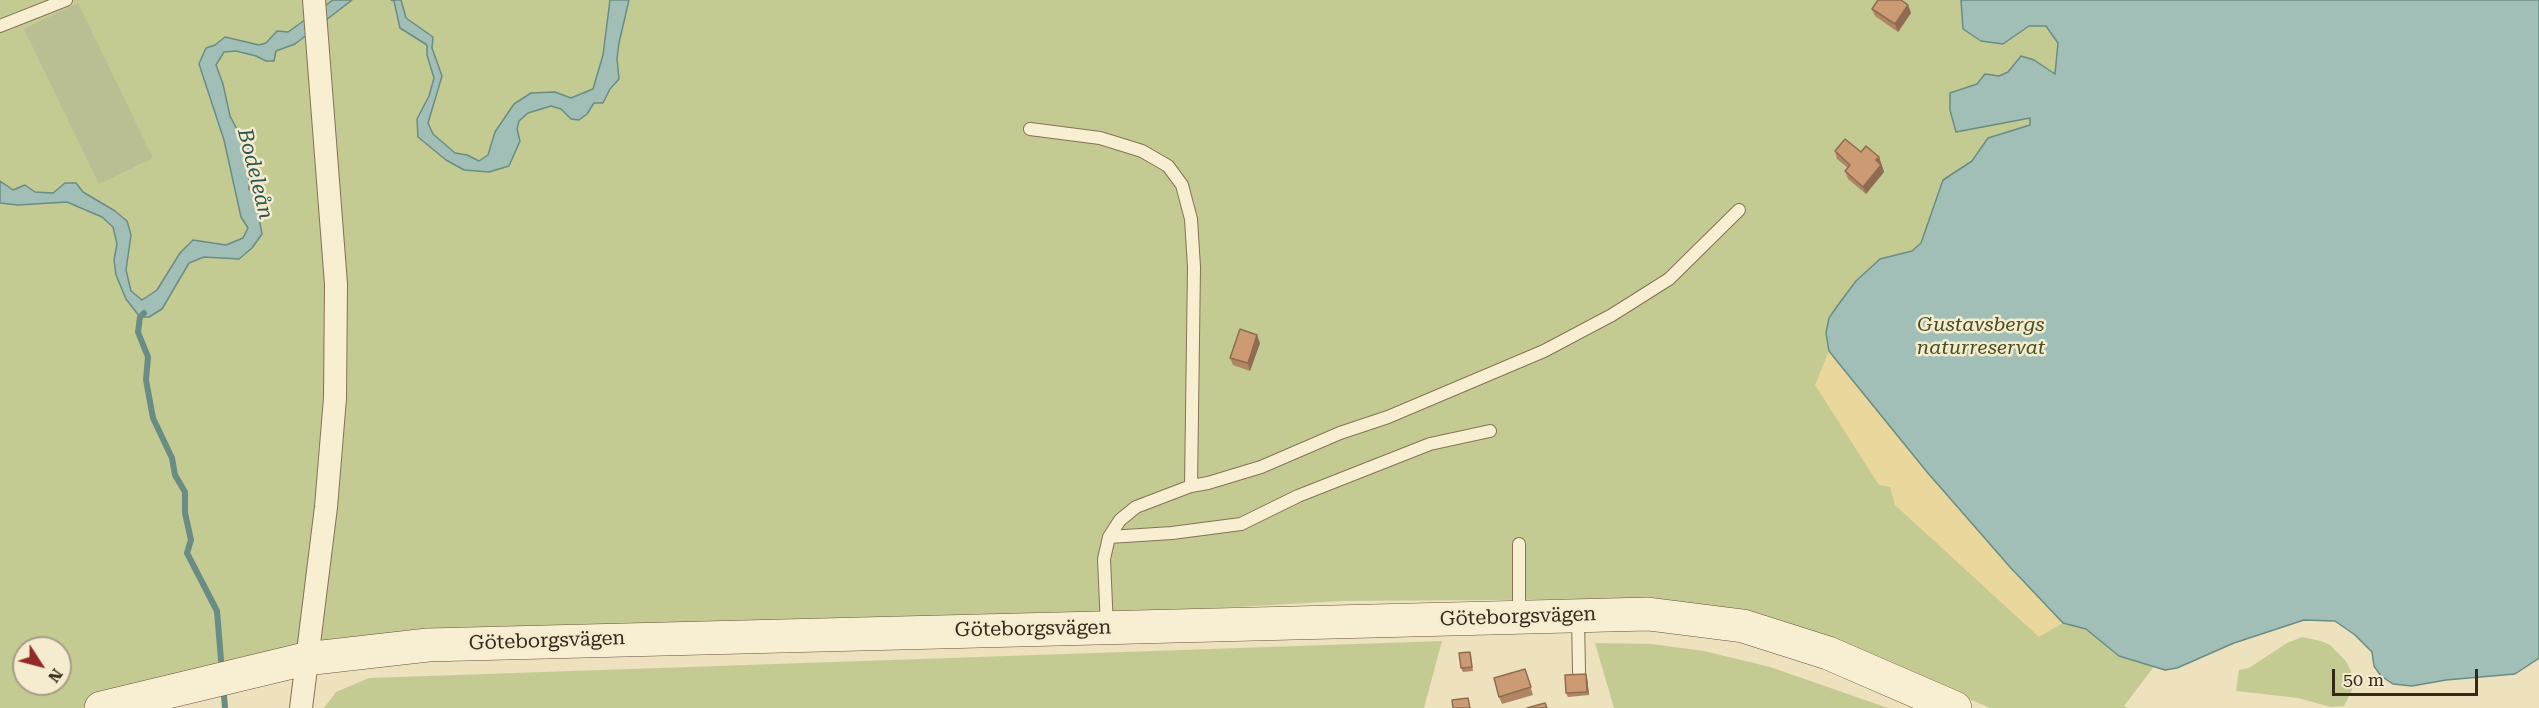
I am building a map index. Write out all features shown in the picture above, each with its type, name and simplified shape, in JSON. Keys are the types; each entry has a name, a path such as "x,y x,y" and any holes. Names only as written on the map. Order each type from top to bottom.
{"street":[{"path":"301,708 305,659 326,507 335,398 336,284 314,0"},
{"name":"Göteborgsvägen","path":"101,708 305,659 428,645 1648,614 1743,626 1828,653 1955,708"}],"lane":[{"path":"0,26 66,0"},
{"path":"1030,129 1100,138 1142,151 1168,166 1182,185 1191,219 1194,267 1191,486"},
{"path":"1107,628 1104,559 1110,537 1120,519 1136,507 1191,486 1261,467 1340,433 1388,417 1544,351 1612,315 1669,279 1739,210"},
{"path":"1110,537 1172,533 1240,524 1298,496 1430,444 1490,431"},
{"path":"1519,544 1520,617"},
{"path":"1578,616 1579,672"}],"green space":[{"name":"Gustavsbergs naturreservat","path":"0,0 2539,0 2539,158 2124,706 2128,708 1990,708 1829,638 1638,599 1342,601 348,650 103,708 0,708"},
{"path":"78,3 153,158 99,184 24,29"},
{"path":"2302,637 2330,645 2345,660 2351,671 2352,690 2344,706 2331,707 2298,698 2236,691 2239,670 2249,668 2287,643"},
{"path":"1442,641 1424,708 324,708 336,692 369,678"},
{"path":"1595,643 1652,644 1704,651 1770,667 1888,708 1614,708"}],"sand":[{"path":"1829,351 1927,472 2063,623 2039,637 1895,505 1890,487 1879,485 1815,385"}],"water":[{"name":"Bodeleån","path":"333,0 352,0 295,44 276,51 274,61 266,61 236,51 224,52 216,65 230,116 240,135 248,143 249,189 255,197 262,234 252,248 239,259 204,257 189,263 162,309 149,317 140,317 126,299 116,275 114,260 117,244 113,227 102,217 67,202 18,205 0,203 0,181 13,190 25,185 35,192 53,193 65,183 76,183 83,192 127,221 131,235 126,270 131,291 142,300 157,290 180,253 193,240 226,245 243,238 248,228 241,217 224,140 199,64 206,48 215,45 225,37 259,45 266,43 277,31 288,32"},
{"path":"391,0 401,0 406,18 433,37 432,48 442,76 428,123 433,134 455,153 467,155 479,161 488,155 495,132 514,104 531,93 555,92 571,98 593,89 603,55 610,0 629,0 619,43 617,59 619,79 610,89 603,103 594,103 587,114 579,120 571,119 561,109 551,106 528,113 519,121 517,129 520,141 509,166 489,172 464,170 446,160 418,137 417,119 429,96 434,78 427,55 427,45 400,28 394,1"},
{"path":"1961,0 2539,0 2539,658 2515,674 2446,680 2412,686 2393,684 2381,676 2374,666 2372,652 2355,635 2335,621 2304,620 2234,643 2177,668 2165,670 2119,656 2086,629 2063,623 2010,567 1927,472 1829,351 1826,333 1829,318 1856,281 1880,259 1912,251 1921,243 1943,180 1972,161 1988,138 2030,125 2030,118 1956,132 1950,110 1950,93 1977,84 1985,74 1999,76 2008,72 2021,56 2034,60 2055,74 2058,43 2046,26 2029,26 2003,44 1981,41 1963,29"}],"building":[{"path":"1878,0 1901,0 1908,5 1895,24 1872,9"},
{"path":"1845,139 1861,152 1866,146 1879,157 1876,160 1881,165 1863,187 1845,171 1850,165 1835,151"},
{"path":"1240,329 1257,335 1248,363 1230,358"},
{"path":"1470,652 1472,667 1461,668 1459,653"},
{"path":"1525,669 1531,687 1499,697 1494,678"},
{"path":"1586,674 1587,692 1566,693 1565,675"},
{"path":"1468,698 1470,708 1453,708 1452,700"},
{"path":"1545,703 1547,708 1527,708"}],"waterway":[{"path":"144,313 140,317 138,332 148,357 146,380 153,418 172,458 175,475 185,492 185,513 191,540 187,553 217,611 221,660"},
{"path":"224,695 225,708"}]}
